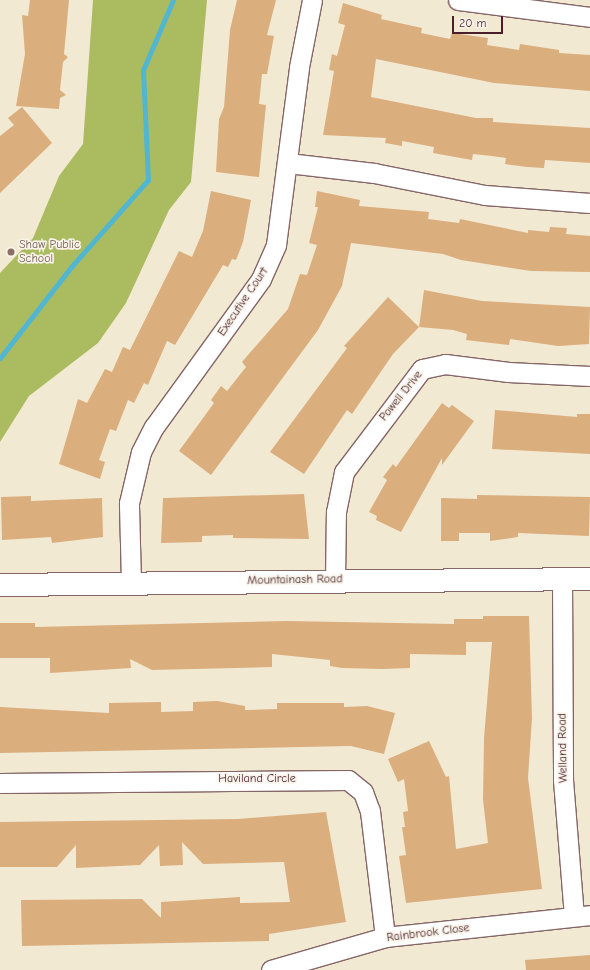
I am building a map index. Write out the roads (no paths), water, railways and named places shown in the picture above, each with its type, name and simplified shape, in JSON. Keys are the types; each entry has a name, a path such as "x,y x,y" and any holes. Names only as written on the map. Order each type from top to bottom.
{"street":[{"name":"Executive Court","path":"131,582 129,503 141,452 154,427 262,280 280,231 298,67 312,0"},
{"path":"458,0 590,17"},
{"path":"288,162 374,173 485,195 590,203"},
{"name":"Powell Drive","path":"335,580 336,512 344,472 422,369 445,364 514,373 590,376"},
{"name":"Welland Road","path":"562,579 562,780 582,915"},
{"name":"Mountainash Road","path":"0,585 131,582 590,579"},
{"name":"Haviland Circle","path":"0,783 348,780 363,792 370,811 385,937"},
{"name":"Rainbrook Close","path":"271,970 385,937 582,915"}],"waterway":[{"path":"0,358 71,267 148,180 143,70 173,0"}],"place":[{"name":"Shaw Public School","path":"11,252"}]}
